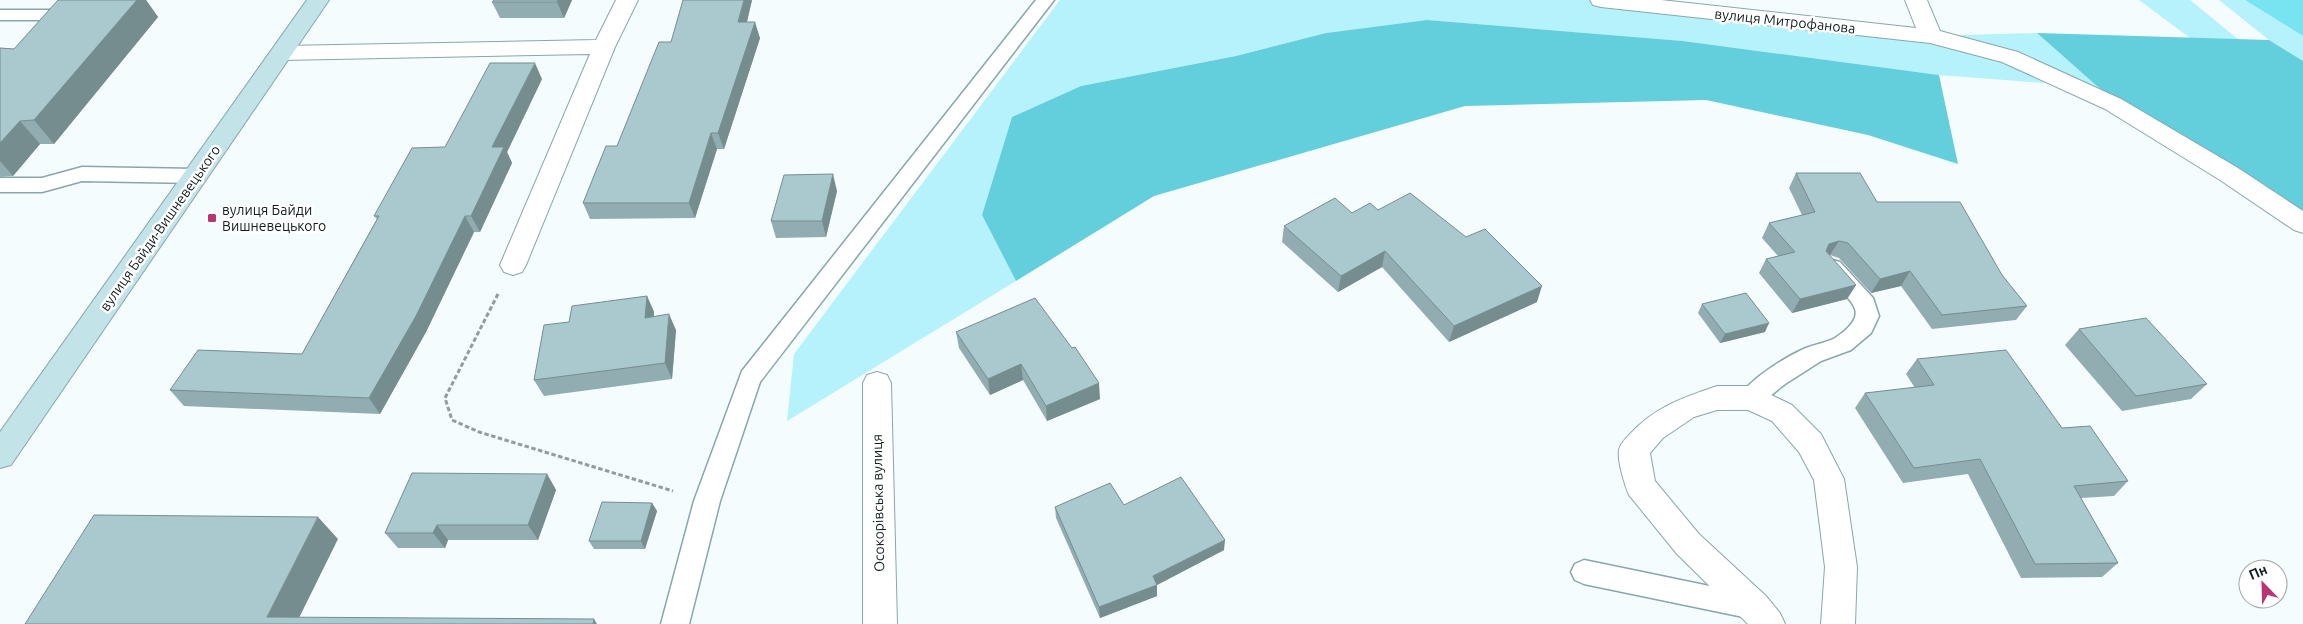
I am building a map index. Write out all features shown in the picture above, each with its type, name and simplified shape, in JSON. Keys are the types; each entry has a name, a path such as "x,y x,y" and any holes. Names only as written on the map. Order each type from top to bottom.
{"street":[{"name":"вулиця Байди-Вишневецького","path":"0,456 283,53 318,0"},
{"path":"513,265 604,47 627,0"},
{"name":"вулиця Митрофанова","path":"1600,0 1931,36 2010,57 2113,104 2229,174 2303,224"},
{"path":"1916,0 1931,36"},
{"path":"283,53 604,47"},
{"name":"Осокорівська вулиця","path":"877,383 880,624"},
{"path":"1761,616 1688,544 1640,486 1634,450 1653,428 1684,409 1717,398 1751,398 1782,414 1810,443 1829,479 1841,567 1838,624"}],"lane":[{"path":"675,624 707,502 750,378 1045,0"},
{"path":"0,14 66,15"},
{"path":"0,185 42,184 82,174 196,176"},
{"path":"1751,398 1777,377 1813,355 1843,344 1863,327 1868,316 1865,304 1830,265"},
{"path":"1584,572 1761,616"}],"path":[{"path":"513,265 445,398 452,420 479,432 707,502"}],"shaded area":[{"path":"1060,0 1601,0 1931,36 2037,33 2098,87 1939,75 1683,41 1427,20 1326,33 1236,56 1081,86 1012,117 982,215 1016,281 787,421 794,354"},
{"path":"2139,0 2190,0 2244,44 2209,52"},
{"path":"2219,0 2245,0 2303,36 2303,61 2269,40"},
{"path":"2245,0 2303,0 2303,36"},
{"path":"1427,20 1683,41 1939,75 1958,164 1868,135 1706,100 1465,106 1154,196 1016,281 982,215 1012,117 1081,86 1236,56 1326,33"},
{"path":"2037,33 2269,40 2303,61 2303,210 2098,87"}],"building":[{"path":"58,0 137,0 34,120 20,121 0,143 0,48 14,49"},
{"path":"494,0 558,0 557,2 492,2"},
{"path":"683,0 744,0 738,22 755,22 718,133 711,133 689,203 583,203 606,146 617,146 659,42 671,42"},
{"path":"490,63 535,63 492,147 504,147 471,216 465,216 416,316 369,398 170,390 198,350 302,354 379,216 374,216 412,148 445,147"},
{"path":"1796,173 1860,173 1877,202 1960,202 2002,275 2027,306 1942,315 1910,271 1880,279 1848,243 1839,241 1829,244 1826,251 1856,285 1800,299 1766,259 1795,252 1769,223 1815,212"},
{"path":"833,174 822,221 771,221 784,175"},
{"path":"1410,193 1466,237 1485,229 1542,286 1454,326 1385,251 1341,276 1284,226 1335,198 1352,213 1370,203 1378,210"},
{"path":"1746,293 1769,323 1725,334 1702,304"},
{"path":"647,296 645,318 669,314 665,363 534,380 544,325 569,322 572,306"},
{"path":"1035,298 1072,348 1075,347 1099,383 1046,406 1021,364 988,379 956,332"},
{"path":"2146,318 2207,384 2136,396 2079,329"},
{"path":"2006,350 2062,428 2090,426 2128,481 2074,486 2118,563 2035,564 1980,459 1914,468 1865,393 1934,385 1917,359"},
{"path":"412,473 547,474 528,525 437,525 433,533 385,533"},
{"path":"1181,477 1225,540 1153,576 1157,585 1099,607 1055,507 1110,483 1124,505"},
{"path":"602,502 652,503 641,541 589,541"},
{"path":"94,515 318,517 267,617 594,619 593,624 25,624"}],"place":[{"name":"вулиця Байди Вишневецького","path":"212,218"}]}
